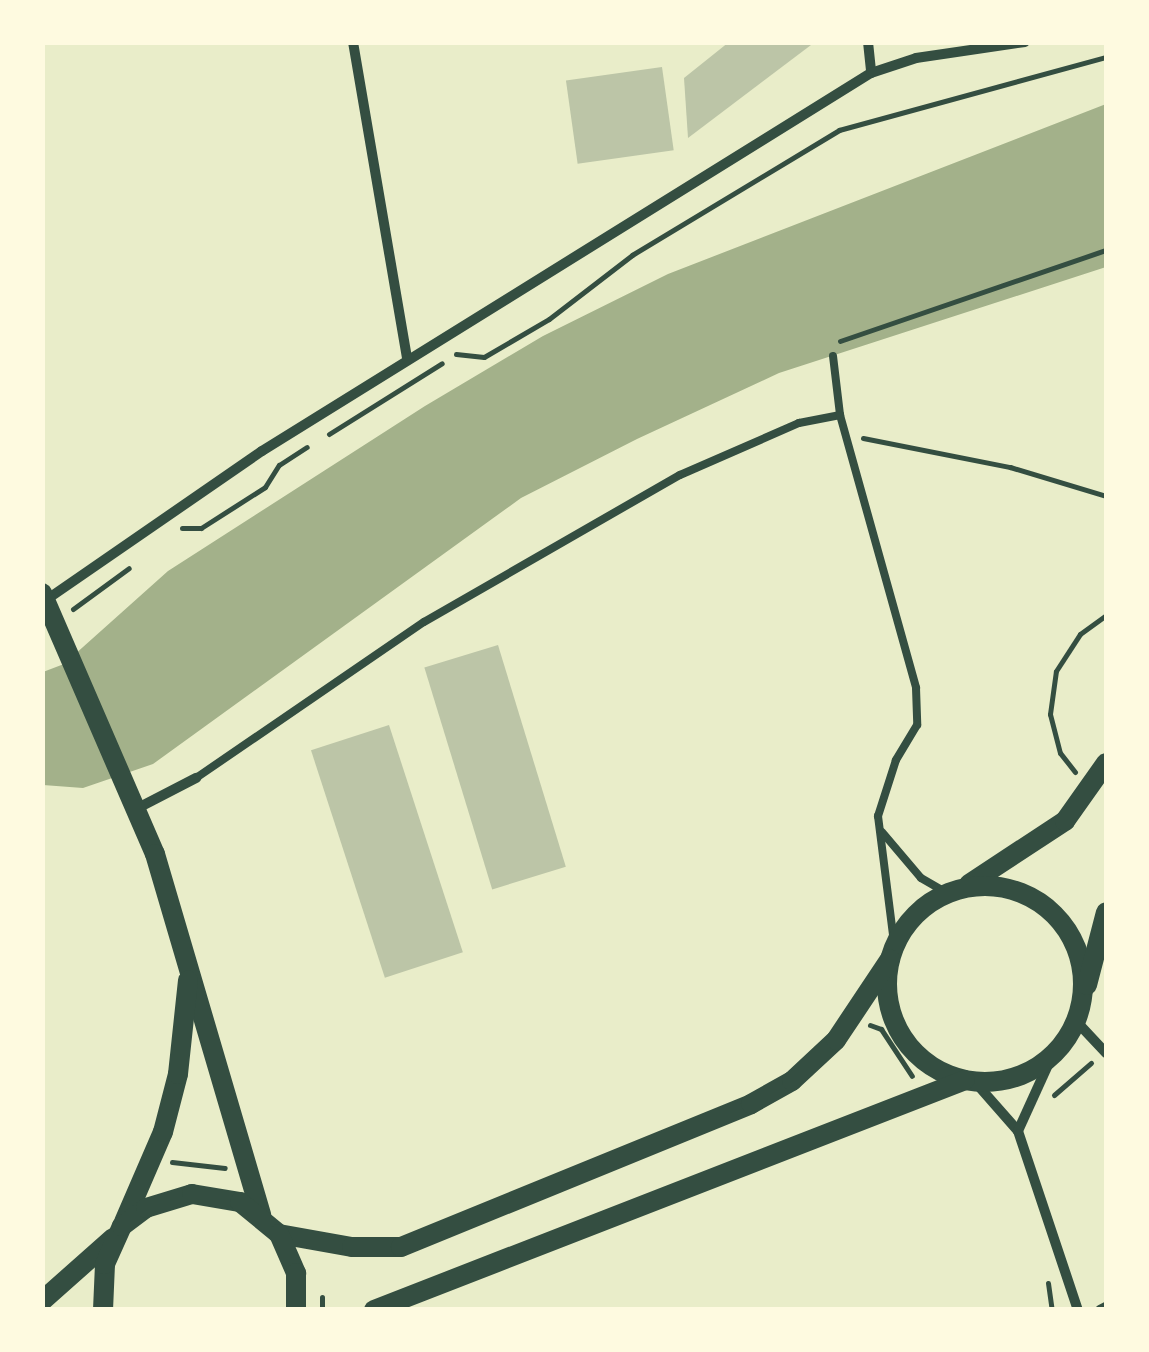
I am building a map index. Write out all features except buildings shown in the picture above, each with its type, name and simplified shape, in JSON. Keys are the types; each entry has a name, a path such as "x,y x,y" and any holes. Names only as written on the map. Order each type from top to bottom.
{"main road":[{"path":"44,596 136,809 189,964 261,1215"},
{"path":"279,1234 390,1248 444,1232 751,1104 814,1064 852,1018 917,912 1065,821 1106,762"},
{"path":"955,890 1009,889 1060,920 1080,961 1078,1014"},
{"path":"374,1310 910,1098 970,1080 1027,1073 1052,1056 1078,1014 1106,912"},
{"path":"892,951 887,987 902,1036 928,1063 970,1080"},
{"path":"103,1310 105,1264 163,1132 178,1074 189,964"},
{"path":"42,1301 146,1208 192,1194 217,1195 261,1215 279,1234 296,1274 296,1310"}],"street":[{"path":"354,42 407,358"},
{"path":"868,42 871,73"},
{"path":"44,596 407,358 871,73 916,58 1025,42"},
{"path":"136,809 196,778"},
{"path":"1078,1014 1105,1052"},
{"path":"1018,1131 1052,1056"},
{"path":"970,1080 1018,1131 1078,1310"}],"lane":[{"path":"834,356 840,415 850,436 916,688 917,725 882,796 881,830 892,951"},
{"path":"196,778 424,622 680,475 799,423 840,415"},
{"path":"881,830 921,878 955,890"}],"path":[{"path":"326,435 458,353 484,357 549,319 632,255 840,130 1106,57"},
{"path":"834,356 829,345 1106,250"},
{"path":"850,436 1010,467 1106,496"},
{"path":"170,538 184,527 201,528 265,487 279,465 310,445"},
{"path":"55,622 141,559"},
{"path":"1077,774 1060,753 1050,714 1056,672 1080,634 1106,615"},
{"path":"852,1018 881,1029 912,1072 910,1098"},
{"path":"1018,1131 1105,1052"},
{"path":"164,1161 232,1168"},
{"path":"1044,1268 1052,1310"}],"shaded area":[{"path":"1106,104 1106,267 779,373 637,439 521,498 153,764 83,788 43,785 43,672 64,664 168,571 425,406 543,336 668,274"}]}
